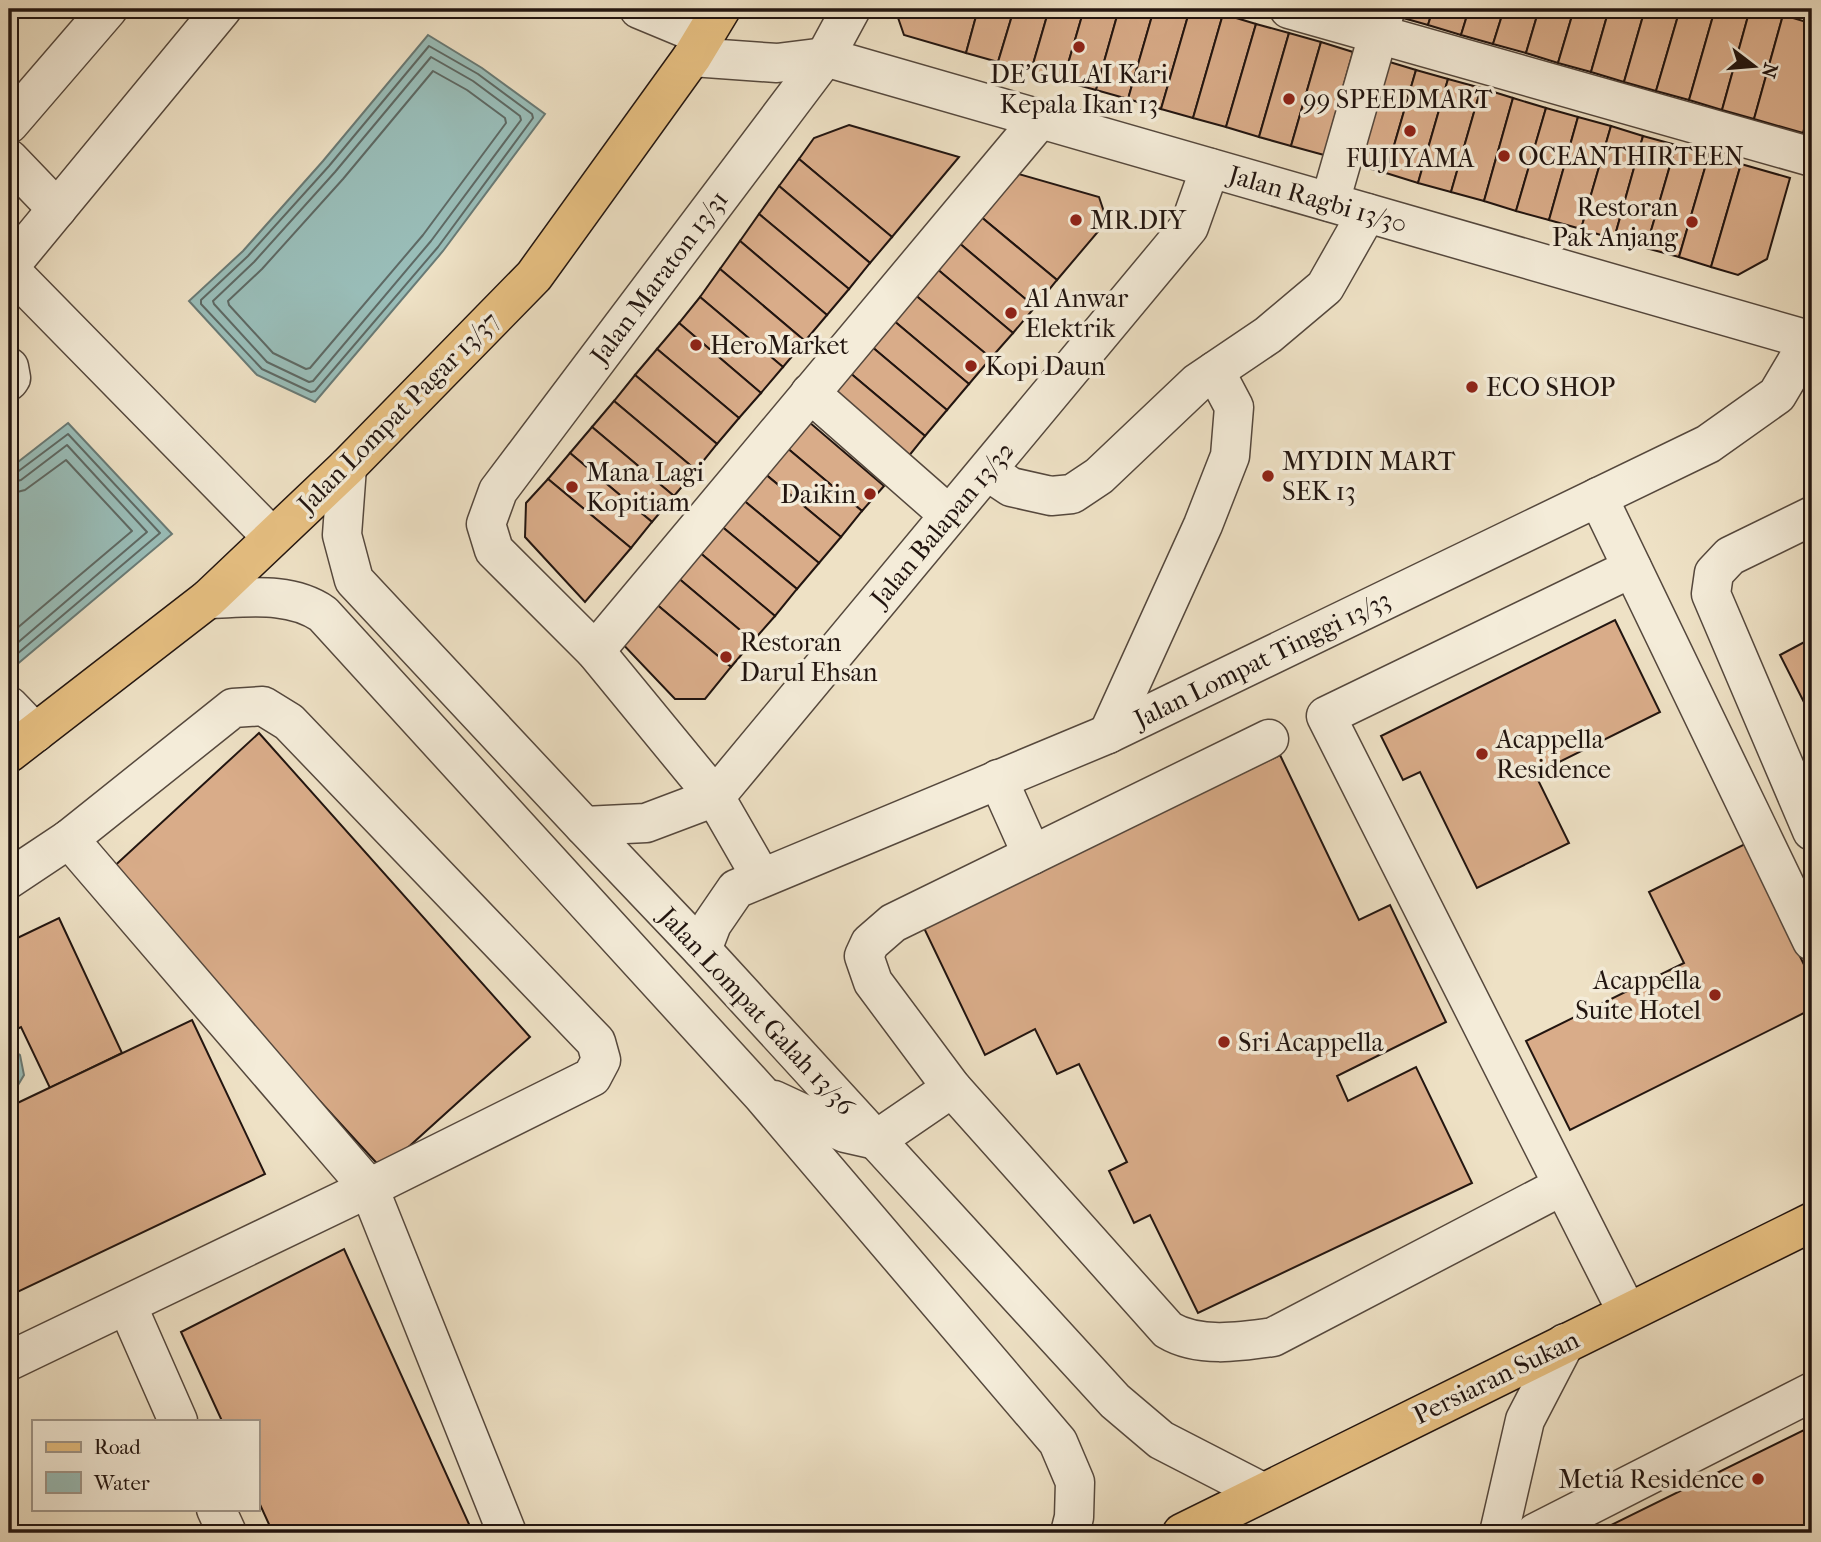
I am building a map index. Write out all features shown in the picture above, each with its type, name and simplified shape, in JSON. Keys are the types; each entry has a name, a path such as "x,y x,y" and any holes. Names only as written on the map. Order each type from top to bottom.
{"main road":[{"name":"Jalan Lompat Pagar 13/37","path":"22,743 208,599 347,467 534,276 706,34"},
{"name":"Persiaran Sukan","path":"1182,1533 1812,1222"}],"street":[{"path":"9,124 108,9"},
{"path":"222,9 9,268 272,537"},
{"path":"639,9 777,64 825,57"},
{"name":"Jalan Maraton 13/31","path":"595,651 494,550 485,524 498,491 825,57 851,9"},
{"path":"1289,9 1382,21 1812,157"},
{"path":"1330,202 1382,21"},
{"name":"Jalan Ragbi 13/30","path":"825,57 1812,339"},
{"path":"761,877 715,797 595,651 1040,119"},
{"path":"9,159 57,209"},
{"name":"Jalan Balapan 13/32","path":"715,797 1189,227 1210,168"},
{"path":"987,471 1011,487 1051,496 1072,494 1099,476 1197,383 1268,335 1325,287 1367,213"},
{"name":"Jalan Lompat Tinggi 13/33","path":"702,950 712,924 736,889 1108,734 1708,444 1777,395 1812,339"},
{"path":"9,367 9,381"},
{"path":"1108,734 1203,525 1230,456 1234,407 1215,371"},
{"path":"810,393 949,515"},
{"name":"Jalan Lompat Galah 13/36","path":"347,467 342,535 355,580 702,950 1115,1401 1161,1440 1262,1492"},
{"path":"1598,497 1812,941"},
{"path":"1812,516 1730,556 1714,573 1711,594 1812,831"},
{"path":"1627,1312 1326,716 1632,568"},
{"name":"Jalan Lompat Galah 13/36","path":"208,599 290,599 312,606 323,614 762,1095 1058,1442 1075,1482 1074,1517 1070,1533"},
{"path":"9,706 22,743"},
{"path":"9,879 69,839 233,708 262,706 289,722 596,1042 601,1060 592,1077 369,1188 9,1361"},
{"path":"1269,739 893,923 870,943 864,956 873,982 952,1088 1168,1330 1181,1338 1235,1343 1273,1337 1562,1186"},
{"path":"998,779 1032,855"},
{"path":"583,826 646,822 715,797"},
{"path":"69,839 369,1188 507,1533"},
{"path":"762,1095 845,1133 876,1140 952,1088"},
{"path":"127,1305 178,1420"},
{"path":"1499,1533 1525,1420 1565,1343"},
{"path":"1535,1533 1812,1392"},
{"path":"216,1510 227,1533"}],"water":[{"path":"428,35 482,68 545,114 443,251 315,402 257,375 189,301 243,251 323,161"},
{"path":"68,423 172,534 15,666 9,658 9,469"},
{"path":"9,1047 20,1055 24,1075 9,1093"}],"building":[{"path":"895,9 978,9 966,53 904,35"},
{"path":"978,9 1014,9 998,62 966,53"},
{"path":"1014,9 1049,9 1031,71 998,62"},
{"path":"1049,9 1084,9 1063,81 1031,71"},
{"path":"1084,9 1119,9 1096,90 1063,81"},
{"path":"1119,9 1154,9 1128,99 1096,90"},
{"path":"1154,9 1190,9 1161,109 1128,99"},
{"path":"1190,9 1223,14 1193,118 1161,109"},
{"path":"1398,9 1433,9 1428,25 1396,16"},
{"path":"1433,9 1469,9 1461,35 1428,25"},
{"path":"1469,9 1504,9 1493,44 1461,35"},
{"path":"1504,9 1539,9 1526,53 1493,44"},
{"path":"1539,9 1574,9 1558,63 1526,53"},
{"path":"1574,9 1609,9 1591,72 1558,63"},
{"path":"1609,9 1645,9 1624,82 1591,72"},
{"path":"1645,9 1680,9 1656,91 1624,82"},
{"path":"1680,9 1715,9 1689,100 1656,91"},
{"path":"1715,9 1750,9 1722,110 1689,100"},
{"path":"1750,9 1783,15 1754,119 1722,110"},
{"path":"1223,14 1256,24 1226,127 1193,118"},
{"path":"1783,15 1810,23 1812,27 1812,99 1803,133 1754,119"},
{"path":"1256,24 1289,33 1259,137 1226,127"},
{"path":"1289,33 1321,42 1291,146 1259,137"},
{"path":"1321,42 1353,52 1324,155 1291,146"},
{"path":"1383,60 1416,70 1386,173 1353,164"},
{"path":"1416,70 1448,79 1418,183 1386,173"},
{"path":"1448,79 1481,88 1451,192 1418,183"},
{"path":"1481,88 1513,98 1484,201 1451,192"},
{"path":"1513,98 1546,108 1516,211 1484,201"},
{"path":"1546,108 1578,117 1549,220 1516,211"},
{"path":"1578,117 1611,126 1581,229 1549,220"},
{"path":"849,125 959,157 892,237 799,159 814,138"},
{"path":"1611,126 1643,136 1614,239 1581,229"},
{"path":"1643,136 1676,145 1646,248 1614,239"},
{"path":"1676,145 1709,154 1679,257 1646,248"},
{"path":"1709,154 1741,164 1711,267 1679,257"},
{"path":"799,159 892,237 870,263 779,186"},
{"path":"1741,164 1790,178 1767,259 1738,275 1711,267"},
{"path":"1008,171 1099,197 1107,221 1057,280 974,211"},
{"path":"779,186 870,263 849,289 759,214"},
{"path":"974,211 1057,280 1035,307 952,237"},
{"path":"759,214 849,289 827,315 740,241"},
{"path":"952,237 1035,307 1013,333 930,263"},
{"path":"740,241 827,315 805,341 720,269"},
{"path":"930,263 1013,333 991,358 908,289"},
{"path":"720,269 805,341 783,367 700,297"},
{"path":"908,289 991,358 969,384 887,315"},
{"path":"700,297 783,367 761,393 679,323"},
{"path":"887,315 969,384 947,410 865,341"},
{"path":"679,323 761,393 739,418 657,349"},
{"path":"865,341 947,410 925,436 843,367"},
{"path":"657,349 739,418 717,444 635,375"},
{"path":"843,367 925,436 904,462 821,393"},
{"path":"635,375 717,444 696,470 614,401"},
{"path":"614,401 696,470 674,496 592,427"},
{"path":"802,416 884,486 862,511 780,442"},
{"path":"592,427 674,496 652,522 570,453"},
{"path":"780,442 862,511 841,537 758,468"},
{"path":"570,453 652,522 631,548 548,479"},
{"path":"758,468 841,537 819,563 736,494"},
{"path":"548,479 631,548 585,602 525,537 526,503"},
{"path":"736,494 819,563 797,589 714,520"},
{"path":"714,520 797,589 775,616 692,546"},
{"path":"692,546 775,616 753,641 671,572"},
{"path":"671,572 753,641 731,667 649,598"},
{"path":"649,598 731,667 705,699 675,699 616,637"},
{"name":"Acappella Residence","path":"1615,620 1660,712 1535,774 1569,843 1477,888 1420,772 1403,780 1381,736"},
{"path":"1812,638 1812,718 1780,655"},
{"path":"259,733 530,1037 383,1170 109,871"},
{"name":"Sri Acappella","path":"1280,755 1359,920 1390,905 1446,1022 1337,1076 1348,1101 1416,1067 1472,1183 1198,1313 1150,1215 1134,1223 1109,1171 1127,1162 1079,1064 1057,1074 1035,1029 985,1055 923,926"},
{"name":"Acappella Suite Hotel","path":"1745,844 1812,981 1812,1009 1570,1130 1526,1041 1684,963 1649,892"},
{"path":"59,918 122,1053 50,1088 21,1027 9,1033 9,942"},
{"path":"192,1020 265,1174 9,1296 9,1107"},
{"path":"344,1249 473,1533 273,1533 259,1502 259,1420 222,1420 181,1332"},
{"name":"Metia Residence","path":"1812,1426 1812,1533 1595,1533"}],"place":[{"name":"DE'GULAI Kari Kepala Ikan 13","path":"1079,47"},
{"name":"99 SPEEDMART","path":"1289,99"},
{"name":"FUJIYAMA","path":"1410,131"},
{"name":"OCEANTHIRTEEN","path":"1504,156"},
{"name":"MR.DIY","path":"1076,220"},
{"name":"Restoran Pak Anjang","path":"1692,222"},
{"name":"Al Anwar Elektrik","path":"1011,313"},
{"name":"HeroMarket","path":"696,345"},
{"name":"Kopi Daun","path":"971,366"},
{"name":"ECO SHOP","path":"1472,387"},
{"name":"MYDIN MART SEK 13","path":"1268,476"},
{"name":"Mana Lagi Kopitiam","path":"572,487"},
{"name":"Daikin","path":"870,494"},
{"name":"Restoran Darul Ehsan","path":"726,657"},
{"name":"Acappella Residence","path":"1482,754"},
{"name":"Acappella Suite Hotel","path":"1715,995"},
{"name":"Sri Acappella","path":"1224,1042"},
{"name":"Metia Residence","path":"1758,1479"}]}
